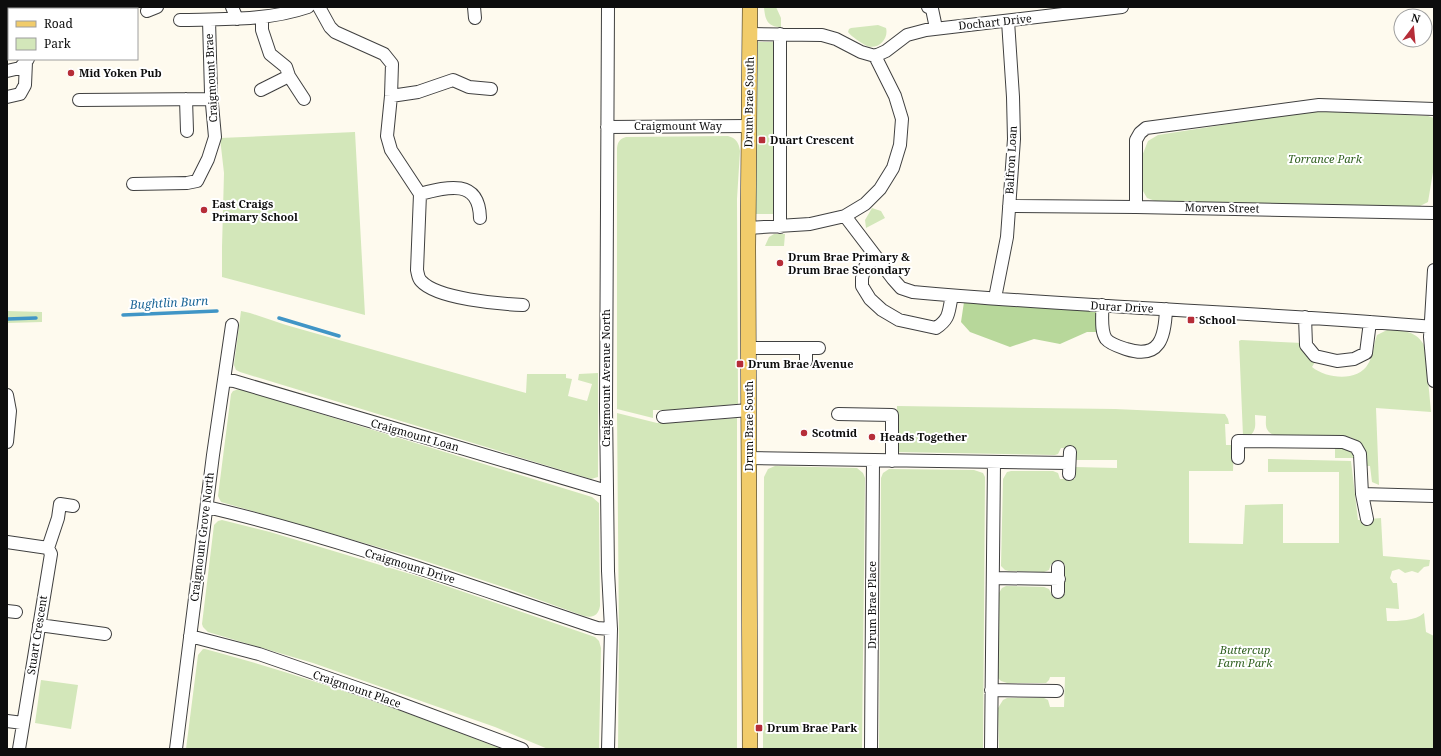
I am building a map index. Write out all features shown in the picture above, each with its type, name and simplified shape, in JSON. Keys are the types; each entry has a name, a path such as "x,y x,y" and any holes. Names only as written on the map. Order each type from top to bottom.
{"main road":[{"name":"Drum Brae South","path":"750,7 748,228 750,749"}],"street":[{"path":"232,7 237,19"},
{"name":"Craigmount Brae","path":"180,20 262,18 277,16 308,7"},
{"path":"319,7 330,27 335,32 384,54 392,64 391,96 387,136 391,150 420,194 417,270 420,280 430,288 453,296 484,302 523,305"},
{"name":"Craigmount Avenue North","path":"608,7 606,408 610,629 608,749"},
{"path":"928,7 932,9 936,28"},
{"name":"Dochart Drive","path":"875,56 886,51 907,35 936,28 1122,7"},
{"path":"262,18 262,30 270,54 286,67 289,76 304,99"},
{"name":"Craigmount Brae","path":"133,184 187,184 197,181 208,159 215,137 211,99 209,20"},
{"name":"Balfron Loan","path":"995,298 1007,237 1014,139 1008,21"},
{"path":"748,228 810,224 845,216 864,204 880,189 893,168 900,145 902,119 895,96 875,56 868,55 836,39 822,35 750,34"},
{"path":"780,34 780,227"},
{"path":"7,71 20,68 27,61"},
{"path":"7,97 20,94 25,85 27,61"},
{"path":"261,90 289,76"},
{"path":"391,96 418,92 453,80 469,87 490,89"},
{"path":"186,99 187,131"},
{"path":"79,100 211,99"},
{"path":"1136,207 1136,140 1140,133 1146,128 1318,105 1434,109"},
{"name":"Craigmount Way","path":"607,127 749,126"},
{"path":"420,194 447,188 464,188 472,193 484,213"},
{"name":"Morven Street","path":"1009,206 1434,212"},
{"name":"Durar Drive","path":"845,216 893,279 902,288 913,292 952,296 1305,317 1432,327"},
{"path":"876,257 865,267 862,278 862,286 870,299 882,310 899,320 936,328 944,322 948,314 952,296"},
{"path":"1434,270 1432,327 1434,381"},
{"path":"1102,305 1102,330 1107,340 1132,351 1144,352 1153,349 1159,343 1163,334 1166,309"},
{"path":"1305,317 1306,345 1315,356 1337,361 1354,359 1366,353 1370,322"},
{"name":"Craigmount Grove North","path":"176,749 232,325"},
{"path":"749,348 819,348"},
{"path":"806,348 806,361"},
{"name":"Craigmount Loan","path":"224,380 234,381 600,489 607,489"},
{"path":"7,395 10,411 7,439"},
{"path":"663,417 749,410"},
{"path":"838,414 892,415 892,461"},
{"path":"1238,458 1238,441 1344,442 1356,447 1360,454 1362,494 1366,519"},
{"path":"749,458 1069,463"},
{"name":"Drum Brae Place","path":"872,749 873,460"},
{"path":"991,749 994,462"},
{"path":"1362,494 1434,496"},
{"name":"Stuart Crescent","path":"19,749 51,554 48,548 58,518 60,504 73,506"},
{"name":"Craigmount Drive","path":"207,507 267,522 405,563 597,628 610,629"},
{"path":"7,542 48,548"},
{"path":"1058,567 1058,592"},
{"path":"993,578 1059,579"},
{"path":"39,625 105,634"},
{"name":"Craigmount Place","path":"190,636 259,654 383,697 522,749"},
{"path":"991,690 1057,692"},
{"path":"7,721 23,723"}],"green space":[{"path":"764,7 776,7 781,18 781,27 773,26 768,22"},
{"path":"878,25 886,28 886,36 882,43 871,47 854,38 848,32 851,28"},
{"path":"758,42 773,42 774,214 756,214"},
{"name":"Torrance Park","path":"1313,111 1428,116 1434,118 1434,166 1428,202 1418,207 1158,202 1147,198 1143,191 1142,156 1148,141 1158,135"},
{"path":"355,132 365,315 222,277 224,173 220,138"},
{"path":"728,136 737,141 740,151 737,199 738,404 653,410 653,418 617,409 618,144 626,137"},
{"path":"872,208 881,211 885,218 866,228 865,220"},
{"path":"774,234 785,234 784,246 765,246 769,237"},
{"path":"964,302 1097,311 1096,332 1087,332 1060,344 1034,339 1010,347 970,332 961,322"},
{"path":"7,311 42,312 42,322 7,323"},
{"path":"241,311 526,393 527,374 566,374 566,378 572,379 568,396 587,401 592,384 578,380 579,374 598,373 598,477 591,479 240,372 236,370 234,365"},
{"path":"1387,330 1409,332 1414,334 1422,341 1425,347 1431,412 1376,408 1379,485 1372,482 1370,466 1366,466 1363,448 1359,442 1350,437 1274,435 1267,429 1266,416 1255,415 1254,431 1250,436 1243,436 1239,341 1302,343 1315,362 1312,367 1326,374 1342,377 1357,374 1363,370 1372,356 1377,335"},
{"path":"239,389 592,497 599,503 600,606 598,612 595,616 584,616 413,557 221,502 218,496 231,394 233,391"},
{"name":"Buttercup Farm Park","path":"897,406 1115,409 1225,414 1229,424 1225,424 1226,445 1234,445 1233,471 1189,471 1189,543 1243,544 1245,505 1283,504 1283,543 1339,543 1339,472 1268,472 1268,459 1351,461 1358,520 1381,518 1383,556 1430,560 1429,566 1424,567 1418,573 1412,571 1405,573 1399,569 1392,571 1390,578 1393,583 1397,583 1399,609 1386,608 1387,621 1412,619 1424,613 1426,632 1434,636 1434,749 999,749 998,708 1003,700 1007,698 1044,698 1048,700 1050,707 1064,707 1065,677 1050,677 1046,683 1007,683 998,678 999,593 1002,588 1006,586 1044,587 1049,589 1052,595 1065,594 1065,564 1051,564 1049,570 1044,572 1009,571 1005,570 1001,566 1003,479 1007,472 1011,471 1053,471 1058,473 1060,479 1075,479 1075,467 1117,468 1117,460 1076,460 1076,448 1061,448 1058,454 1055,455 895,452"},
{"path":"617,413 657,423 737,418 737,749 618,749 619,636"},
{"path":"1335,448 1350,450 1355,458 1335,458"},
{"path":"775,466 857,468 863,473 865,478 862,749 763,749 764,477 768,469"},
{"path":"889,469 974,470 983,473 985,477 983,749 879,749 881,478 883,473"},
{"path":"222,520 270,532 417,576 595,637 599,641 601,648 599,749 548,749 495,727 313,663 208,632 202,624 214,525 218,521"},
{"path":"203,649 243,659 318,682 429,721 502,749 186,749 198,655"},
{"path":"41,680 78,685 71,729 35,723"}],"waterway":[{"name":"Bughtlin Burn","path":"123,315 217,311"},
{"name":"Bughtlin Burn","path":"7,319 36,318"},
{"name":"Bughtlin Burn","path":"279,318 339,336"}],"place":[{"name":"Mid Yoken Pub","path":"71,73"},
{"name":"Duart Crescent","path":"762,140"},
{"name":"East Craigs Primary School","path":"204,210"},
{"name":"Drum Brae Primary & Drum Brae Secondary","path":"780,263"},
{"name":"School","path":"1191,320"},
{"name":"Drum Brae Avenue","path":"740,364"},
{"name":"Scotmid","path":"804,433"},
{"name":"Heads Together","path":"872,437"},
{"name":"Drum Brae Park","path":"759,728"}]}
